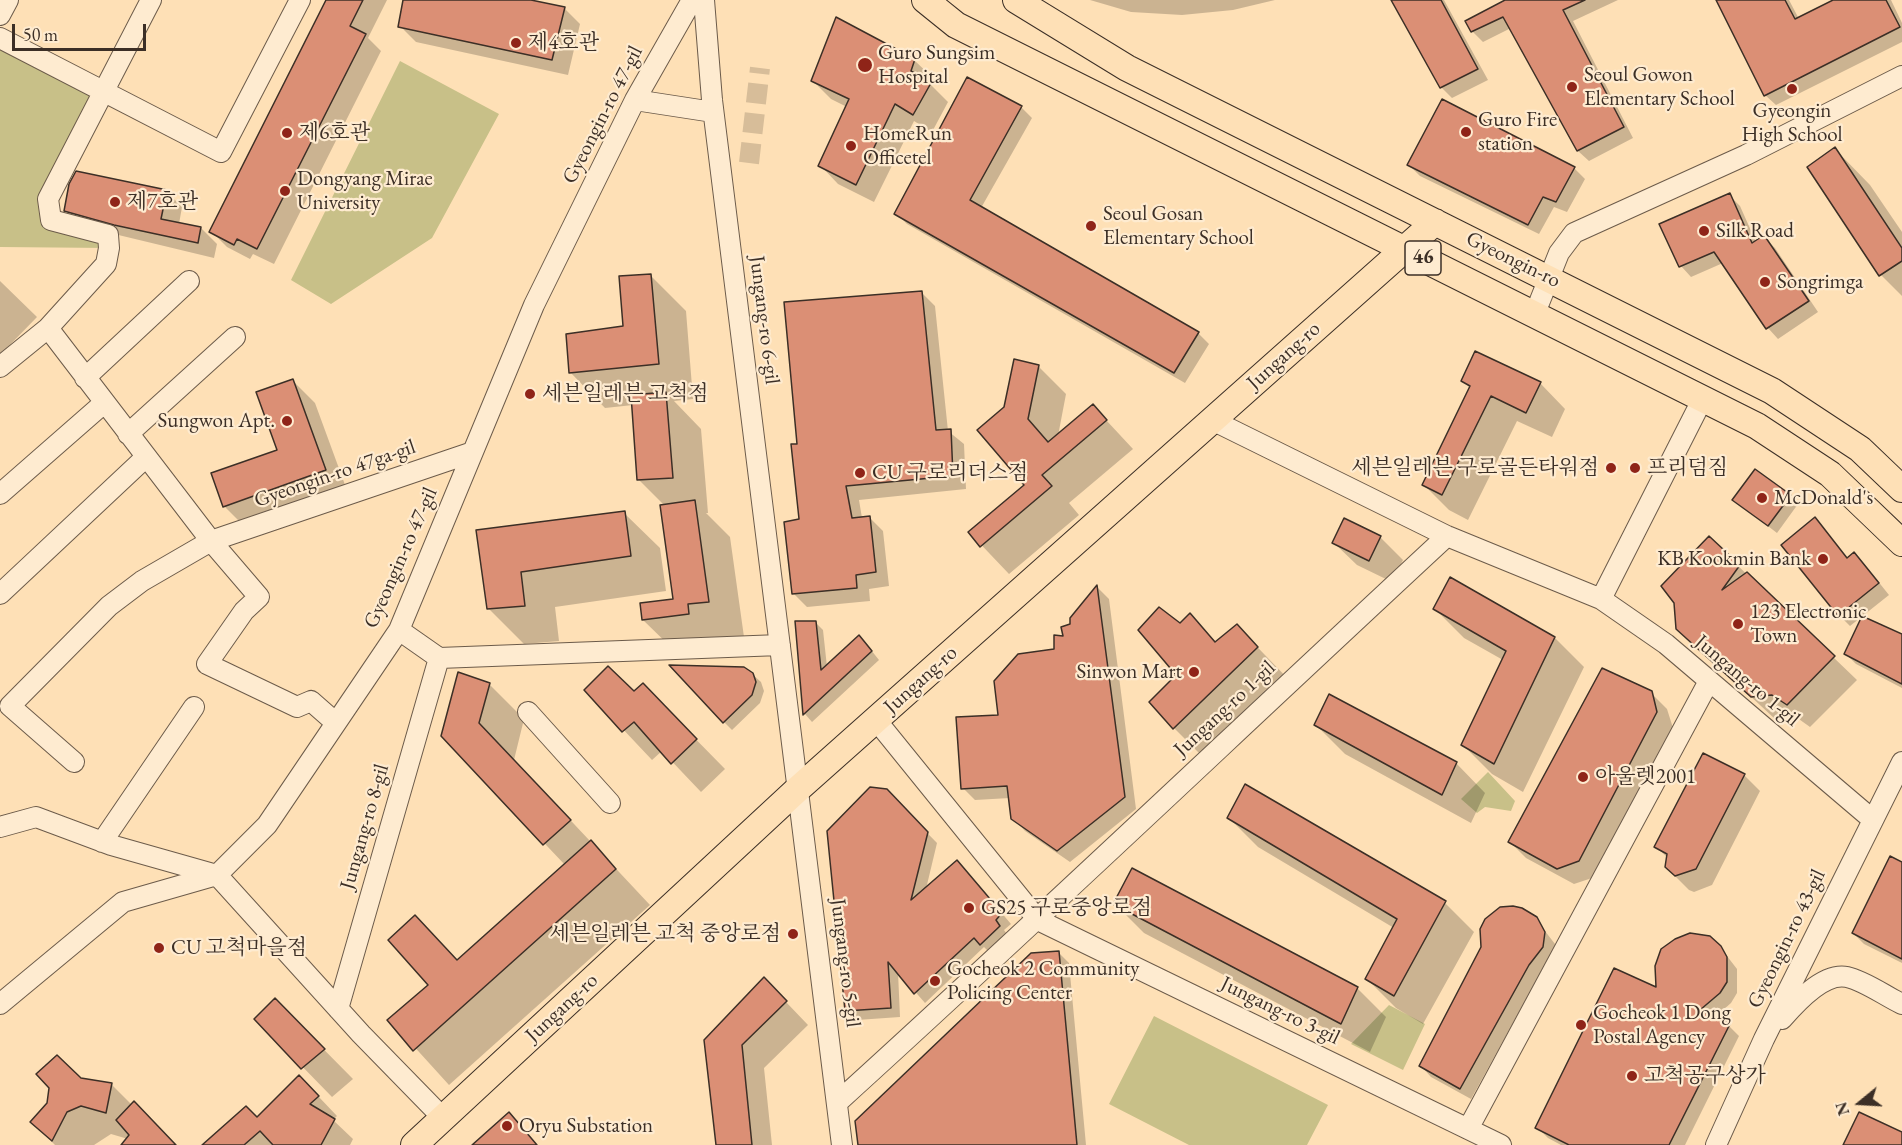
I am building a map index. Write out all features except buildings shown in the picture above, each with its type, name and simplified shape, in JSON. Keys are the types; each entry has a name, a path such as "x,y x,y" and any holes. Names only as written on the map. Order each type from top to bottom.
{"main road":[{"name":"Gyeongin-ro","path":"925,0 956,25 1757,426 1830,474 1902,543"},
{"name":"Gyeongin-ro","path":"1016,0 1118,63 1772,391 1860,449 1902,489"},
{"name":"Jungang-ro","path":"414,1145 799,788 1435,222"}],"street":[{"path":"0,15 8,0"},
{"path":"0,367 48,328 106,264 110,248 108,235 51,220 48,199 151,0"},
{"path":"0,38 221,152 300,0"},
{"name":"Gyeongin-ro 47-gil","path":"0,1004 123,902 217,875 267,825 399,630 534,305 635,100 692,0"},
{"name":"Jungang-ro 6-gil","path":"704,0 713,112 799,788"},
{"path":"1535,313 1559,253 1574,233 1746,155 1902,76"},
{"path":"635,100 713,112"},
{"path":"85,378 189,281"},
{"path":"48,328 146,458 259,597 244,611 207,664 297,707 310,701 336,723"},
{"path":"128,434 235,337"},
{"path":"1601,599 1703,398"},
{"path":"0,494 104,403"},
{"name":"Jungang-ro 1-gil","path":"1212,420 1447,536 1601,599 1666,644 1873,820"},
{"name":"Gyeongin-ro 47ga-gil","path":"74,762 10,706 110,606 142,581 212,541 473,452"},
{"path":"0,594 146,458"},
{"name":"Jungang-ro 1-gil","path":"1038,920 1447,536"},
{"path":"399,630 439,658 780,645"},
{"name":"Jungang-ro 8-gil","path":"338,1009 439,658"},
{"path":"1468,1129 1709,681"},
{"path":"102,842 194,707"},
{"path":"528,712 610,803"},
{"name":"Jungang-ro 3-gil","path":"876,720 1038,920 1501,1145"},
{"name":"Gyeongin-ro 43-gil","path":"1716,1145 1764,1039 1902,762"},
{"name":"Jungang-ro 5-gil","path":"799,788 842,1145"},
{"path":"0,827 36,817 102,842 217,875 338,1009 443,1118"},
{"path":"838,1101 1038,920"},
{"path":"1764,1039 1801,997 1836,977 1847,977 1902,1004"}],"shaded area":[{"path":"0,38 104,92 48,199 51,220 108,235 109,248 0,247"},
{"path":"400,61 499,114 432,238 331,304 291,280"},
{"path":"1488,772 1515,801 1511,811 1485,807 1477,813 1461,799"},
{"path":"1389,1005 1425,1024 1403,1070 1351,1044"},
{"path":"1154,1016 1328,1105 1307,1145 1189,1145 1109,1104"}],"tunnel":[{"path":"749,163 760,68"}],"place":[{"name":"제4호관","path":"516,43"},
{"name":"Guro Sungsim Hospital","path":"865,65"},
{"name":"Seoul Gowon Elementary School","path":"1572,87"},
{"name":"Gyeongin High School","path":"1792,89"},
{"name":"Guro Fire station","path":"1466,132"},
{"name":"제6호관","path":"287,133"},
{"name":"HomeRun Officetel","path":"851,146"},
{"name":"Dongyang Mirae University","path":"285,191"},
{"name":"제7호관","path":"115,202"},
{"name":"Seoul Gosan Elementary School","path":"1091,226"},
{"name":"Silk Road","path":"1704,231"},
{"name":"Songrimga","path":"1765,282"},
{"name":"세븐일레븐 고척점","path":"530,394"},
{"name":"Sungwon Apt.","path":"287,421"},
{"name":"세븐일레븐 구로골든타워점","path":"1611,468"},
{"name":"프리덤짐","path":"1635,468"},
{"name":"CU 구로리더스점","path":"860,473"},
{"name":"McDonald's","path":"1762,498"},
{"name":"KB Kookmin Bank","path":"1823,559"},
{"name":"123 Electronic Town","path":"1738,624"},
{"name":"Sinwon Mart","path":"1194,672"},
{"name":"아울렛2001","path":"1583,777"},
{"name":"GS25 구로중앙로점","path":"969,908"},
{"name":"세븐일레븐 고척 중앙로점","path":"793,934"},
{"name":"CU 고척마을점","path":"159,948"},
{"name":"Gocheok 2 Community Policing Center","path":"935,981"},
{"name":"Gocheok 1 Dong Postal Agency","path":"1581,1025"},
{"name":"고척공구상가","path":"1632,1076"},
{"name":"Oryu Substation","path":"507,1126"}]}
